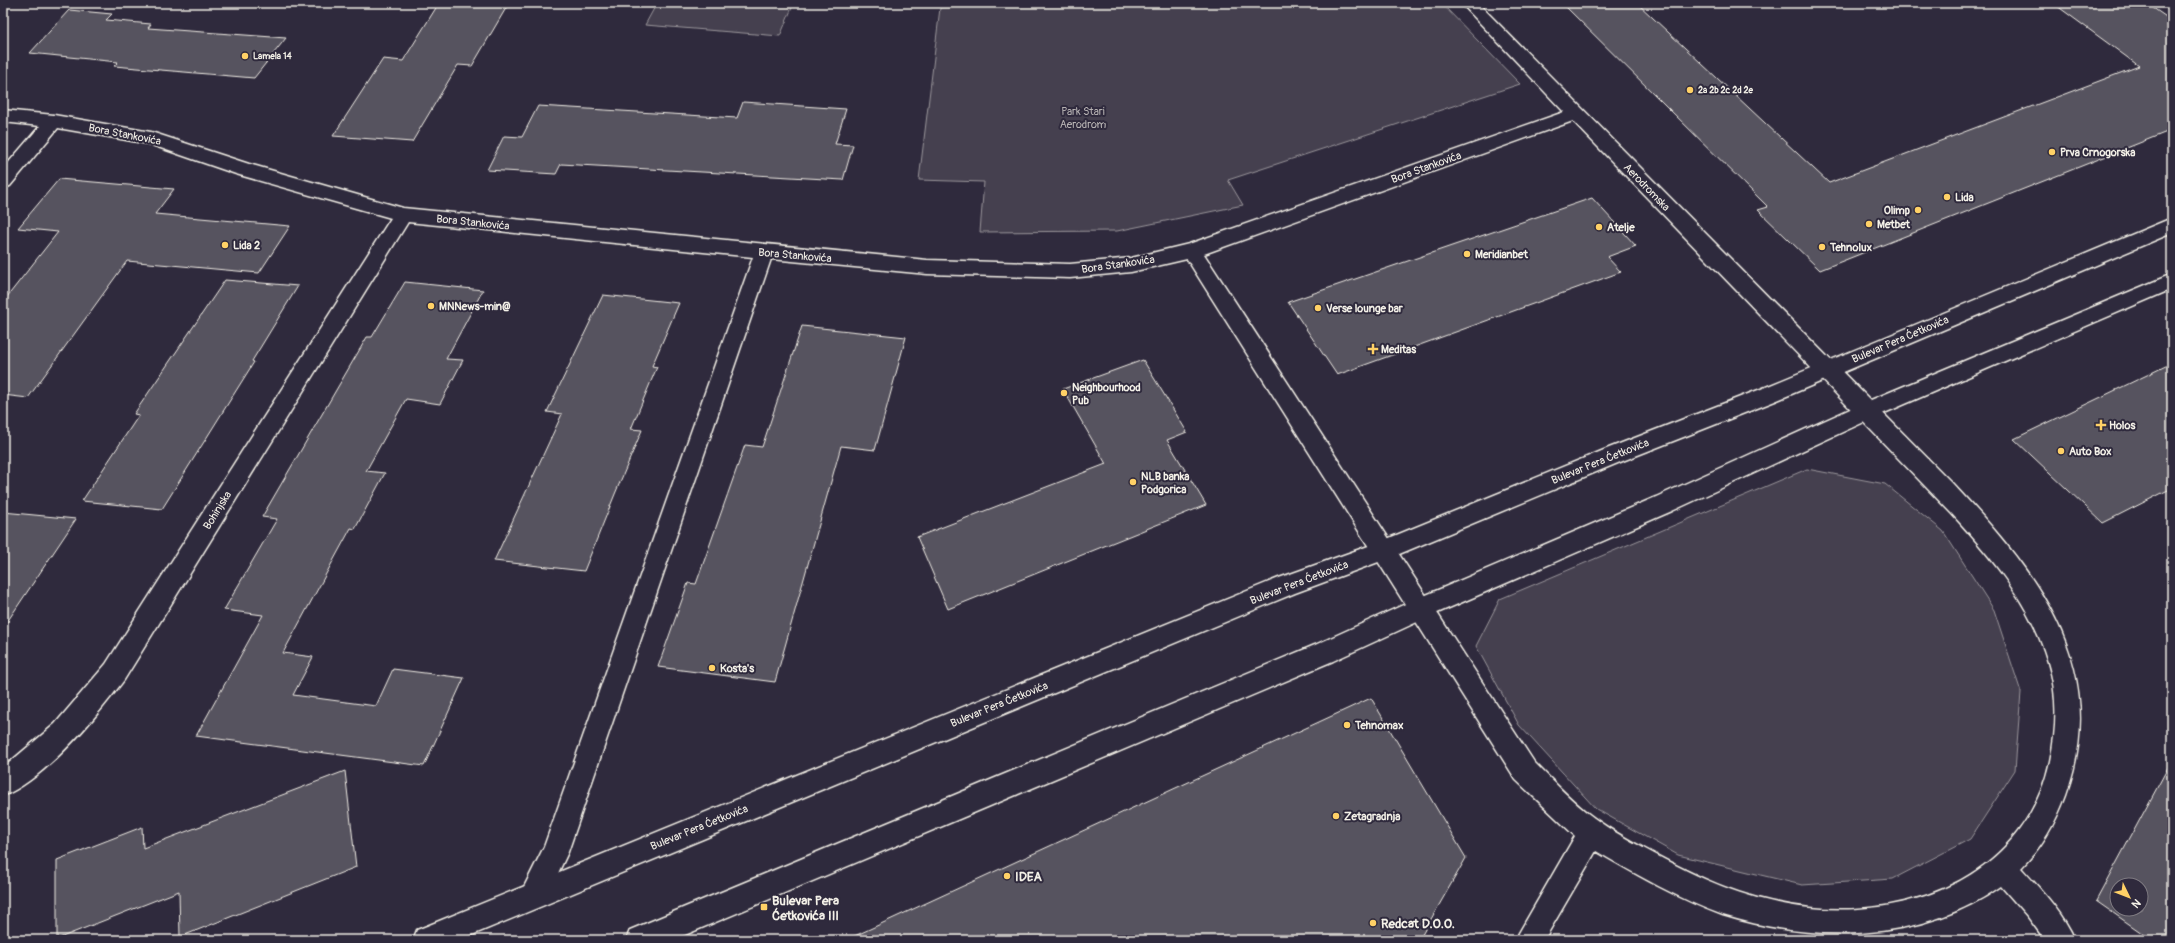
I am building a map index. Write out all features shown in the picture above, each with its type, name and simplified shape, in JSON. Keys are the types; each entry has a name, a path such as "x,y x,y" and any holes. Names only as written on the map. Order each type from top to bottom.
{"street":[{"name":"Aerodromska","path":"1192,251 1525,771 1554,800 1592,833 1652,868 1725,902 1778,916 1820,931 1914,914 1948,903 1974,889 2003,868 2028,843 2041,823 2060,776 2066,750 2069,718 2063,670 2042,614 2017,572 1998,548 1867,411 1469,3"},
{"name":"Bora Stankovića","path":"3,116 54,121 151,138 242,169 402,214 764,252 927,267 1070,271 1131,265 1192,251 1576,114"},
{"path":"3,181 54,121"},
{"name":"Bohinjska","path":"3,782 53,745 91,705 115,672 402,214"},
{"name":"Bulevar Pera Ćetkovića","path":"427,940 1280,588 1384,550 1617,454 1768,395 2172,225"},
{"path":"533,895 555,852 579,779 764,252"},
{"path":"640,940 1324,653 1420,609 1664,504 1867,411 2172,281"},
{"path":"1529,940 1592,833"},
{"path":"2003,868 2038,908 2061,940"}],"green space":[{"path":"657,3 794,3 780,36 645,25"},
{"name":"Park Stari Aerodrom","path":"1027,3 1441,3 1520,84 1228,180 1243,205 1117,231 980,232 984,182 919,180 940,8 1027,5"},
{"path":"1807,469 1885,484 1943,531 1994,610 2021,692 2015,770 1970,839 1893,879 1802,885 1678,855 1596,809 1519,725 1476,646 1500,599"}],"building":[{"path":"439,3 509,3 472,66 458,65 412,142 333,136 383,59 403,61"},
{"path":"1562,3 1637,3 1829,183 2139,66 2053,3 2146,3 2172,21 2172,130 1820,270 1758,210 1768,207"},
{"path":"69,10 112,14 106,20 151,24 148,28 286,38 254,78 114,66 118,62 30,53"},
{"path":"743,102 846,109 835,144 853,145 843,180 561,164 556,174 487,170 504,136 522,137 538,106 737,118"},
{"path":"59,179 174,189 155,214 290,226 259,273 127,261 28,398 3,395 3,302 58,232 18,228"},
{"path":"1592,198 1636,246 1607,257 1621,272 1337,375 1288,302"},
{"path":"225,280 298,286 252,361 254,362 162,509 82,501 139,415 134,414"},
{"path":"405,282 483,290 446,359 463,360 440,404 406,399 366,471 385,473 355,529 351,528 283,653 313,657 293,695 376,706 393,669 464,678 424,766 196,736 263,615 224,610 277,519 262,517 367,337 372,337"},
{"path":"603,295 679,303 652,366 657,367 631,429 642,430 584,571 494,561 562,414 547,412"},
{"path":"802,326 906,337 875,450 841,446 775,682 658,667 688,583 696,584 745,445 762,447"},
{"path":"1143,360 1187,432 1167,440 1206,505 948,609 917,537 1106,464 1063,389"},
{"path":"2172,363 2172,488 2103,523 2014,439"},
{"path":"3,512 76,519 3,628"},
{"path":"1371,698 1466,858 1419,940 846,940"},
{"path":"2172,760 2172,940 2152,940 2119,917 2149,917 2149,877 2109,877 2109,910 2096,901"},
{"path":"345,771 356,867 180,937 179,891 57,939 57,860 142,827 143,848"}],"place":[{"name":"Lamela 14","path":"245,56"},
{"name":"2a 2b 2c 2d 2e","path":"1690,90"},
{"name":"Prva Crnogorska","path":"2052,152"},
{"name":"Lida","path":"1947,197"},
{"name":"Olimp","path":"1918,210"},
{"name":"Metbet","path":"1869,224"},
{"name":"Atelje","path":"1599,227"},
{"name":"Lida 2","path":"225,245"},
{"name":"Tehnolux","path":"1822,247"},
{"name":"Meridianbet","path":"1467,254"},
{"name":"MNNews-min@","path":"431,306"},
{"name":"Verse lounge bar","path":"1318,308"},
{"name":"Meditas","path":"1373,349"},
{"name":"Neighbourhood Pub","path":"1064,393"},
{"name":"Holos","path":"2101,425"},
{"name":"Auto Box","path":"2061,451"},
{"name":"NLB banka Podgorica","path":"1133,482"},
{"name":"Kosta's","path":"712,668"},
{"name":"Tehnomax","path":"1347,725"},
{"name":"Zetagradnja","path":"1336,816"},
{"name":"IDEA","path":"1007,876"},
{"name":"Bulevar Pera Ćetkovića III","path":"764,907"},
{"name":"Redcat D.O.O.","path":"1373,923"}]}
